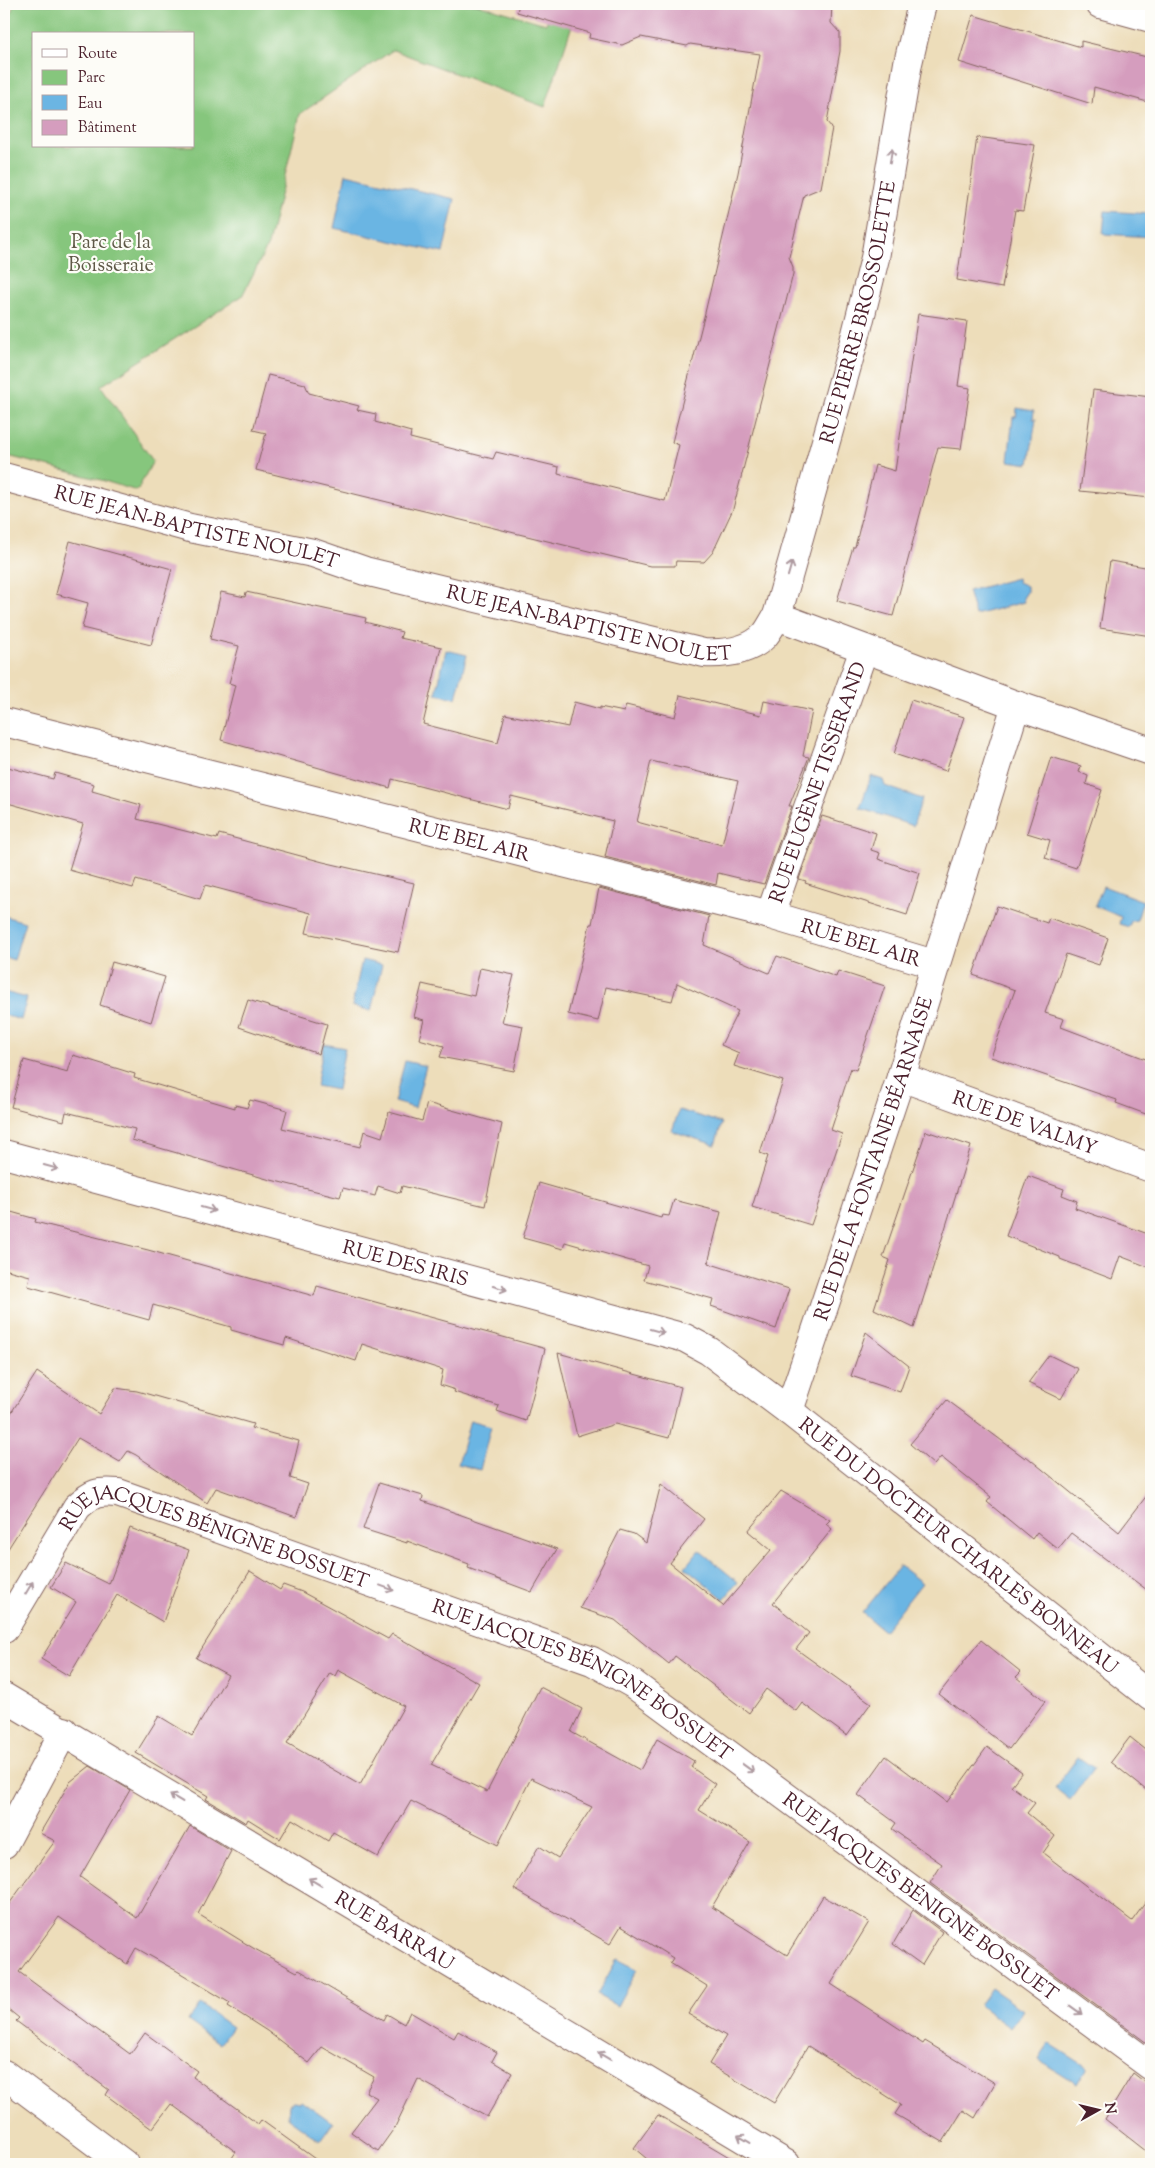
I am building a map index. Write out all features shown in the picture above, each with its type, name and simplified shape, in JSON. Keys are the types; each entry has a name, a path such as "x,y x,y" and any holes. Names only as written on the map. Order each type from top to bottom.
{"street":[{"name":"RUE PIERRE BROSSOLETTE","path":"777,616 856,334 875,258 908,63 922,4"},
{"path":"1100,4 1151,18"},
{"name":"RUE JEAN-BAPTISTE NOULET","path":"4,477 190,528 313,553 366,571 704,653 724,654 744,649 764,636 777,616"},
{"path":"777,616 1016,705 1151,751"},
{"name":"RUE EUGÈNE TISSERAND","path":"770,915 864,649"},
{"name":"RUE DE LA FONTAINE BÉARNAISE","path":"788,1411 901,1077 934,964 1016,705"},
{"name":"RUE BEL AIR","path":"4,722 770,915 934,964"},
{"name":"RUE DE VALMY","path":"901,1077 1151,1168"},
{"name":"RUE DES IRIS","path":"4,1154 685,1338 709,1351 788,1411"},
{"name":"RUE DU DOCTEUR CHARLES BONNEAU","path":"788,1411 1151,1698"},
{"name":"RUE JACQUES BÉNIGNE BOSSUET","path":"4,1629 77,1507 89,1496 102,1491 118,1493 592,1661 633,1684 1151,2066"},
{"name":"RUE BARRAU","path":"4,1697 786,2164"},
{"path":"4,1844 64,1732"},
{"path":"4,2074 124,2164"}],"green space":[{"name":"Parc de la Boisseraie","path":"14,4 477,4 546,24 553,4 579,4 545,107 393,50 300,114 268,245 242,296 101,386 153,461 137,491 4,455 4,33"}],"water":[{"path":"346,174 455,199 443,253 334,228"},
{"path":"1105,211 1151,214 1151,237 1103,234"},
{"path":"1017,408 1034,411 1033,419 1036,419 1029,464 1008,461 1013,417 1016,417"},
{"path":"1017,578 1018,582 1027,586 1027,592 1023,598 1024,602 975,615 968,591"},
{"path":"446,650 467,655 456,698 436,694"},
{"path":"871,776 883,780 885,786 922,799 913,826 860,808"},
{"path":"1103,886 1143,901 1137,920 1131,921 1129,927 1119,924 1121,917 1095,906"},
{"path":"4,916 25,922 14,960 4,957"},
{"path":"362,960 382,965 371,1011 352,1006"},
{"path":"4,992 27,998 21,1020 4,1015"},
{"path":"324,1044 345,1048 337,1090 316,1086"},
{"path":"405,1061 426,1066 415,1108 394,1102"},
{"path":"679,1110 722,1123 715,1145 672,1131"},
{"path":"470,1420 491,1426 480,1470 458,1464"},
{"path":"699,1550 738,1582 724,1599 685,1567"},
{"path":"900,1566 922,1583 884,1631 862,1613"},
{"path":"1078,1757 1094,1768 1070,1800 1055,1788"},
{"path":"617,1959 637,1969 617,2006 597,1995"},
{"path":"991,1988 1023,2010 1010,2028 979,2005"},
{"path":"200,2004 232,2027 220,2044 188,2021"},
{"path":"1049,2043 1087,2067 1077,2084 1039,2060"},
{"path":"301,2100 333,2123 320,2141 288,2118 289,2104 293,2101 300,2102"}],"building":[{"path":"519,4 832,4 831,23 840,33 840,51 827,122 832,128 821,188 804,195 789,257 793,267 793,274 733,509 713,552 704,562 676,561 675,566 650,566 256,470 266,433 253,430 268,375 305,384 309,393 359,406 357,410 376,414 375,422 411,432 410,438 493,459 496,452 559,467 558,474 665,501 679,445 672,442 738,173 760,54 690,44 687,46 641,37 622,45 589,38 590,33 517,12"},
{"path":"973,15 1081,47 1081,41 1151,58 1151,103 1094,87 1092,104 959,62"},
{"path":"977,137 1035,145 1023,211 1015,210 1002,288 957,280"},
{"path":"918,314 967,321 958,386 970,388 961,449 938,447 893,616 837,601 853,547 855,547 875,465 895,471"},
{"path":"1093,390 1151,397 1151,498 1080,491"},
{"path":"70,541 172,569 151,645 82,628 88,603 56,594"},
{"path":"1110,561 1151,568 1151,636 1100,628"},
{"path":"221,592 245,597 246,592 366,618 365,622 402,632 400,638 441,647 423,724 498,743 505,714 568,727 574,702 600,709 600,707 624,712 626,705 675,717 680,695 761,715 764,701 812,711 803,756 809,757 789,806 792,806 764,884 718,873 716,885 605,857 613,821 511,796 508,809 392,779 390,788 221,740 235,685 229,683 239,646 210,639","holes":["651,761 738,781 722,845 637,822"]},
{"path":"911,700 964,717 946,771 894,754"},
{"path":"1051,757 1081,766 1079,772 1088,776 1086,784 1102,790 1076,868 1045,858 1050,840 1027,833"},
{"path":"4,766 53,779 55,773 94,784 92,791 141,805 137,819 217,839 219,834 323,862 414,883 398,952 306,933 311,913 205,885 200,899 136,880 133,888 69,870 83,824 4,802"},
{"path":"822,816 876,833 871,850 880,853 878,859 920,873 907,915 805,883 806,881 799,879"},
{"path":"599,888 709,916 704,945 769,973 777,956 836,977 838,971 885,986 856,1070 851,1068 831,1130 842,1134 811,1225 752,1207 768,1156 760,1153 783,1081 734,1066 739,1053 721,1045 738,1011 677,983 672,1001 606,987 598,1021 568,1014 590,924 592,924"},
{"path":"997,906 1047,923 1049,918 1108,938 1099,965 1066,954 1045,1013 1064,1019 1061,1027 1151,1061 1151,1116 1116,1103 1117,1100 991,1057 1015,990 973,975"},
{"path":"112,962 165,977 151,1022 100,1005"},
{"path":"480,968 514,975 502,1022 523,1026 514,1071 440,1057 444,1046 419,1039 424,1020 414,1017 422,984 474,996"},
{"path":"248,1000 327,1024 319,1054 239,1027"},
{"path":"73,1055 135,1074 134,1078 235,1108 235,1105 247,1108 250,1100 287,1110 282,1128 360,1147 364,1131 382,1137 389,1112 422,1121 427,1103 502,1124 485,1206 402,1186 400,1193 378,1186 375,1196 343,1188 340,1197 267,1179 132,1140 135,1129 66,1112 64,1121 11,1107 24,1060 68,1072"},
{"path":"926,1131 971,1146 914,1328 874,1309 890,1260 883,1257"},
{"path":"1028,1176 1064,1189 1062,1195 1077,1201 1075,1208 1151,1235 1151,1268 1120,1256 1112,1279 1006,1236"},
{"path":"539,1183 661,1218 662,1215 669,1216 674,1200 721,1212 708,1263 789,1289 776,1329 711,1306 713,1299 644,1280 648,1266 565,1242 563,1249 523,1238"},
{"path":"4,1210 36,1219 35,1222 148,1250 314,1296 317,1286 543,1348 545,1349 526,1421 497,1411 499,1406 454,1392 455,1390 440,1385 443,1370 362,1344 356,1361 286,1338 284,1345 231,1330 231,1327 153,1305 149,1320 28,1286 30,1276 4,1269"},
{"path":"866,1332 909,1366 900,1392 851,1376"},
{"path":"558,1353 681,1387 669,1438 615,1424 577,1436"},
{"path":"1049,1355 1078,1369 1061,1399 1028,1383"},
{"path":"37,1372 99,1414 115,1388 137,1391 253,1424 251,1428 299,1441 290,1478 308,1484 296,1517 216,1488 207,1503 136,1455 128,1451 120,1462 78,1438 4,1555 4,1424"},
{"path":"947,1400 1025,1458 1026,1456 1119,1532 1151,1490 1151,1593 1071,1533 1058,1549 1037,1532 1032,1539 987,1502 991,1497 941,1457 934,1465 910,1444"},
{"path":"379,1483 423,1496 422,1501 557,1549 532,1592 468,1568 469,1564 407,1541 407,1543 363,1529"},
{"path":"661,1484 704,1519 670,1563 723,1606 771,1550 748,1531 781,1491 830,1520 826,1524 832,1529 773,1603 809,1633 796,1649 871,1703 847,1736 802,1703 796,1711 766,1689 749,1713 675,1656 669,1664 615,1620 580,1608 620,1530 634,1534 646,1543"},
{"path":"130,1528 189,1550 163,1622 117,1595 69,1676 41,1659 76,1602 51,1587 66,1563 109,1584"},
{"path":"250,1571 280,1590 283,1585 302,1592 388,1639 392,1634 479,1683 431,1765 487,1792 540,1687 582,1709 571,1732 640,1770 657,1739 694,1761 691,1767 715,1784 699,1810 750,1842 712,1907 787,1955 823,1896 869,1922 831,1984 923,2044 925,2041 995,2083 975,2118 963,2110 943,2142 895,2114 901,2105 808,2046 774,2103 709,2064 726,2036 688,2014 707,1986 670,1963 673,1958 621,1926 610,1944 514,1889 539,1846 558,1858 592,1807 531,1778 498,1845 411,1801 378,1857 333,1832 328,1841 292,1819 280,1839 248,1819 246,1823 206,1799 208,1796 136,1753 159,1716 192,1736 228,1675 196,1658","holes":["338,1670 404,1706 360,1785 287,1743 330,1673 335,1676"]},
{"path":"981,1640 1021,1672 1016,1677 1045,1701 1009,1749 939,1694"},
{"path":"1130,1737 1151,1754 1151,1794 1111,1762"},
{"path":"987,1747 1022,1772 1011,1786 1035,1803 1027,1813 1055,1836 1043,1853 1132,1921 1151,1895 1151,2046 930,1883 942,1864 892,1829 896,1823 858,1795 886,1756 947,1802"},
{"path":"90,1766 130,1790 80,1877 137,1918 190,1826 231,1851 198,1914 253,1948 297,1972 299,1970 384,2020 387,2014 404,2024 410,2012 454,2038 458,2031 497,2052 492,2061 512,2073 487,2117 418,2079 395,2127 378,2151 351,2132 377,2098 366,2092 374,2077 322,2047 309,2063 267,2031 228,2006 230,2003 177,1971 136,1948 127,1964 59,1917 19,1972 130,2054 145,2033 197,2071 193,2077 258,2124 261,2120 322,2164 228,2164 236,2152 171,2104 152,2129 106,2095 109,2090 16,2021 19,2018 4,2006 4,1911 55,1841 40,1833 70,1782"},
{"path":"913,1910 942,1932 922,1965 893,1944"},
{"path":"1133,2073 1151,2087 1151,2155 1105,2119"},
{"path":"658,2115 741,2164 653,2164 634,2148"}]}
